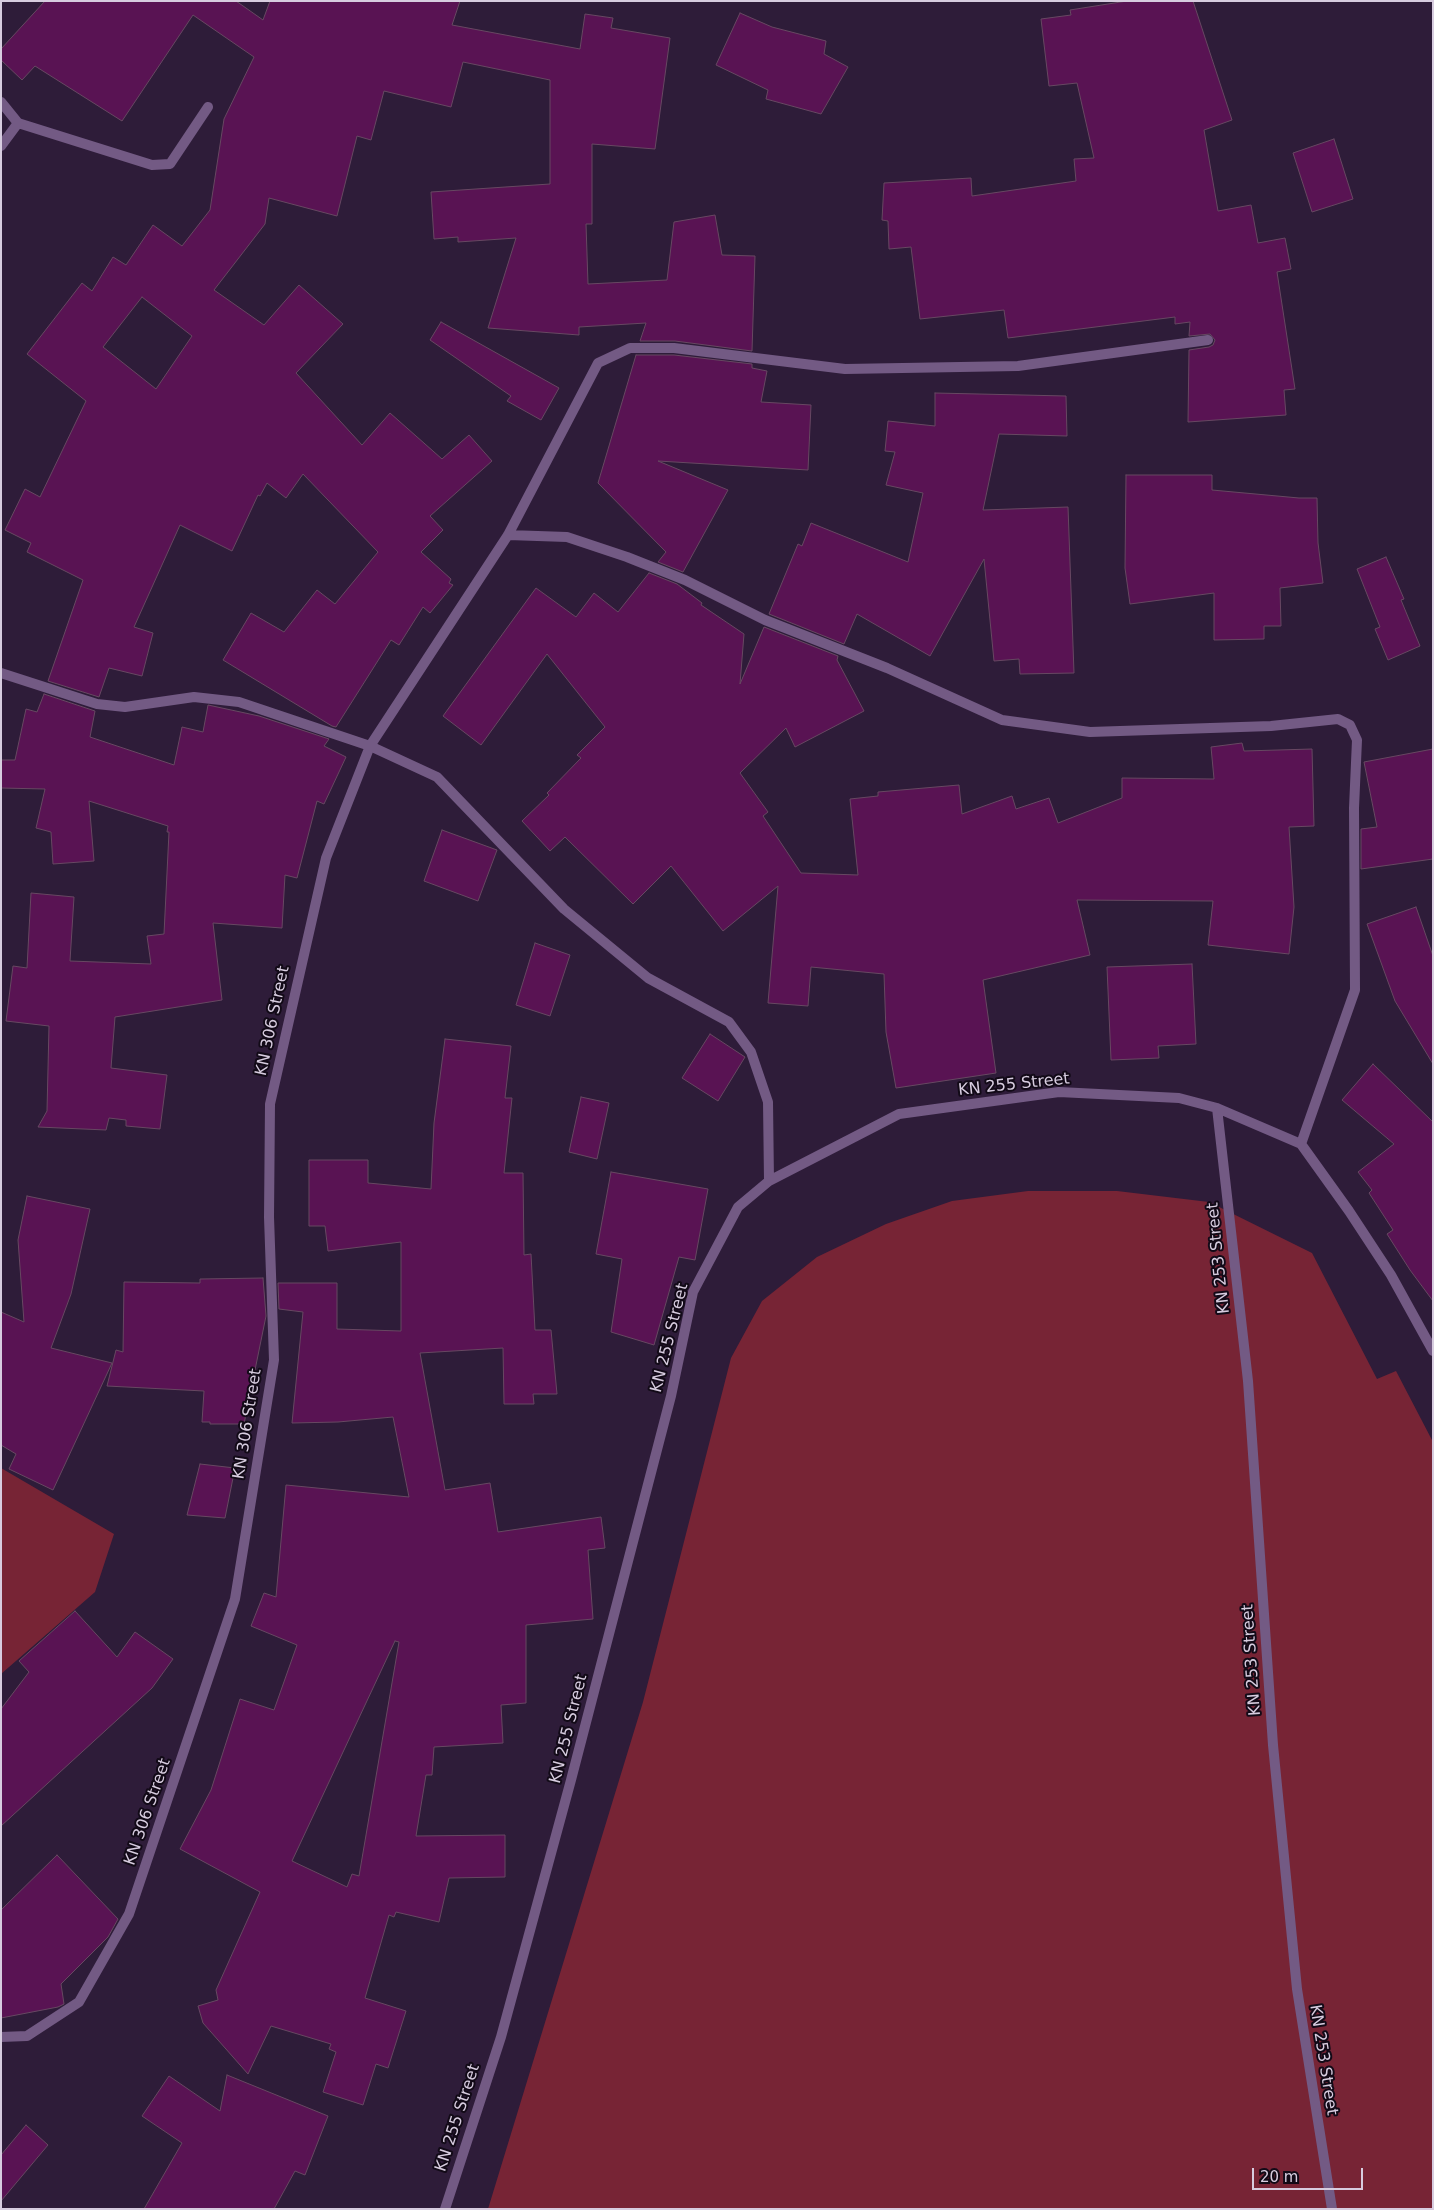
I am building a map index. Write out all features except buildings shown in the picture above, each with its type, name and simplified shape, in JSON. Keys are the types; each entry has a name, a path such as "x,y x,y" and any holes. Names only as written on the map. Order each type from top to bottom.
{"street":[{"path":"1,102 18,123 152,165 170,164 208,107"},
{"path":"1,146 18,123"},
{"name":"KN 306 Street","path":"1,2037 27,2036 80,2002 129,1914 234,1599 274,1360 269,1216 270,1104 326,858 370,746 508,535 598,364 630,348 674,348 845,370 1018,366 1208,340"},
{"path":"508,535 567,537 627,557 685,580 765,620 887,668 1002,720 1090,732 1270,726 1338,719 1350,725 1358,740 1354,808 1355,990 1301,1144 1349,1211 1390,1275 1433,1351"},
{"path":"1,672 97,704 125,707 194,697 239,702 370,746 437,777 564,909 648,978 729,1022 751,1052 768,1102 769,1181"},
{"name":"KN 255 Street","path":"444,2209 501,2037 571,1780 671,1396 693,1292 738,1207 769,1181 899,1114 1059,1092 1179,1098 1217,1108 1301,1144"},
{"name":"KN 253 Street","path":"1217,1108 1248,1381 1273,1745 1297,1989 1332,2209"}],"shaded area":[{"path":"1028,1191 1117,1191 1209,1202 1312,1253 1377,1379 1396,1371 1433,1442 1433,2209 488,2209 643,1702 731,1358 762,1301 817,1257 886,1224 952,1201"},
{"path":"1,1468 114,1534 95,1592 1,1674"}]}
